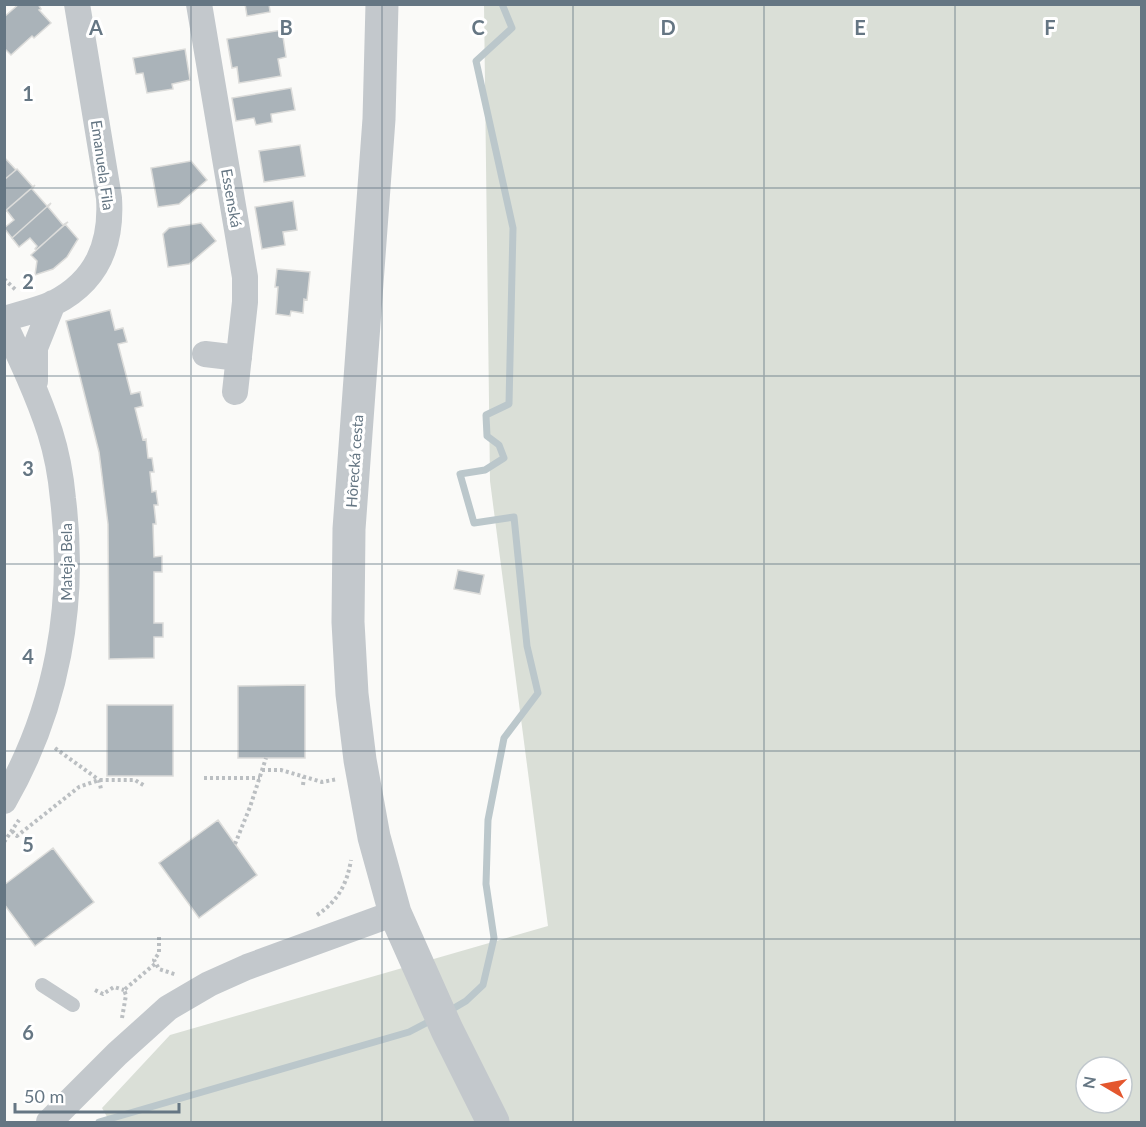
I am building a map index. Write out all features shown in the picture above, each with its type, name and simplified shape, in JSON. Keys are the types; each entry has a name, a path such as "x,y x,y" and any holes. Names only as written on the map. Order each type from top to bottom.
{"street":[{"name":"Emanuela Fila","path":"4,321 53,303 85,279 99,261 107,241 111,220 110,198 77,4"},
{"name":"Essenská","path":"199,4 245,277 245,302 235,392"},
{"name":"Hôrecká cesta","path":"382,4 379,119 350,529 348,622 351,694 374,837 395,913 493,1122"},
{"path":"35,392 35,348 53,303"},
{"name":"Mateja Bela","path":"4,321 10,350 35,392 51,433 61,477 67,530 67,600 60,651 51,690 39,729 17,779 4,801"},
{"path":"205,354 239,358"},
{"path":"49,1122 117,1054 168,1008 209,984 247,967 395,913"}],"lane":[{"path":"42,985 73,1005"}],"path":[{"path":"4,279 15,290 23,292"},
{"path":"55,748 99,780 101,789"},
{"path":"235,844 266,758"},
{"path":"262,770 281,770 322,782 345,777"},
{"path":"303,784 304,777"},
{"path":"204,778 260,778"},
{"path":"12,831 17,836 66,796 99,780 135,780 145,786"},
{"path":"123,990 156,963"},
{"path":"95,990 103,994 114,987 123,990 126,995 122,1018"}],"shaded area":[{"path":"484,5 1141,5 1141,1122 110,1122 102,1108 170,1035 548,926 490,481"}],"building":[{"path":"19,4 38,4 41,9 39,10 51,23 11,55 4,48 4,17"},
{"path":"245,4 269,4 270,12 247,16"},
{"path":"282,30 286,57 278,59 281,76 239,83 237,67 232,68 227,39"},
{"path":"185,49 190,80 172,84 173,89 147,93 143,73 136,74 133,58"},
{"path":"291,88 295,110 271,114 272,122 256,125 254,118 236,121 232,98"},
{"path":"300,145 305,176 264,182 259,151"},
{"path":"4,157 16,170 4,180"},
{"path":"191,161 207,180 179,204 158,207 151,168"},
{"path":"17,169 33,187 4,212 4,180"},
{"path":"35,185 32,189 47,206 51,203 12,238 4,228 14,220 7,211 4,212"},
{"path":"293,201 297,230 283,232 285,245 262,249 255,207"},
{"path":"51,203 48,207 63,225 68,222 36,250 37,246 30,238 19,247 12,238"},
{"path":"201,223 216,241 189,264 168,267 163,234 169,228"},
{"path":"65,224 78,239 67,257 53,269 35,275 37,261 31,255"},
{"path":"277,269 310,272 303,313 291,311 290,316 276,314"},
{"path":"110,310 115,330 123,328 127,342 118,344 131,394 140,392 143,406 135,408 143,440 146,439 148,458 152,458 154,472 150,472 152,492 156,491 158,505 154,505 156,524 153,524 154,557 162,556 162,572 154,572 154,623 163,623 163,637 154,637 154,658 109,659 108,524 99,452 66,321"},
{"path":"458,570 484,575 480,594 454,589"},
{"path":"305,685 305,758 238,758 238,686"},
{"path":"107,705 173,705 173,776 107,776"},
{"path":"218,820 257,875 199,918 159,863"},
{"path":"53,848 94,902 35,946 4,904 4,885"}],"waterway":[{"path":"449,1011 466,1001 483,985 494,938 486,884 488,820 504,738 538,693 527,646 514,517 474,523 460,474 485,470 504,458 499,445 487,436 486,415 509,404 513,228 476,61 512,28 502,4"},
{"path":"99,1122 409,1032 434,1019"}]}
